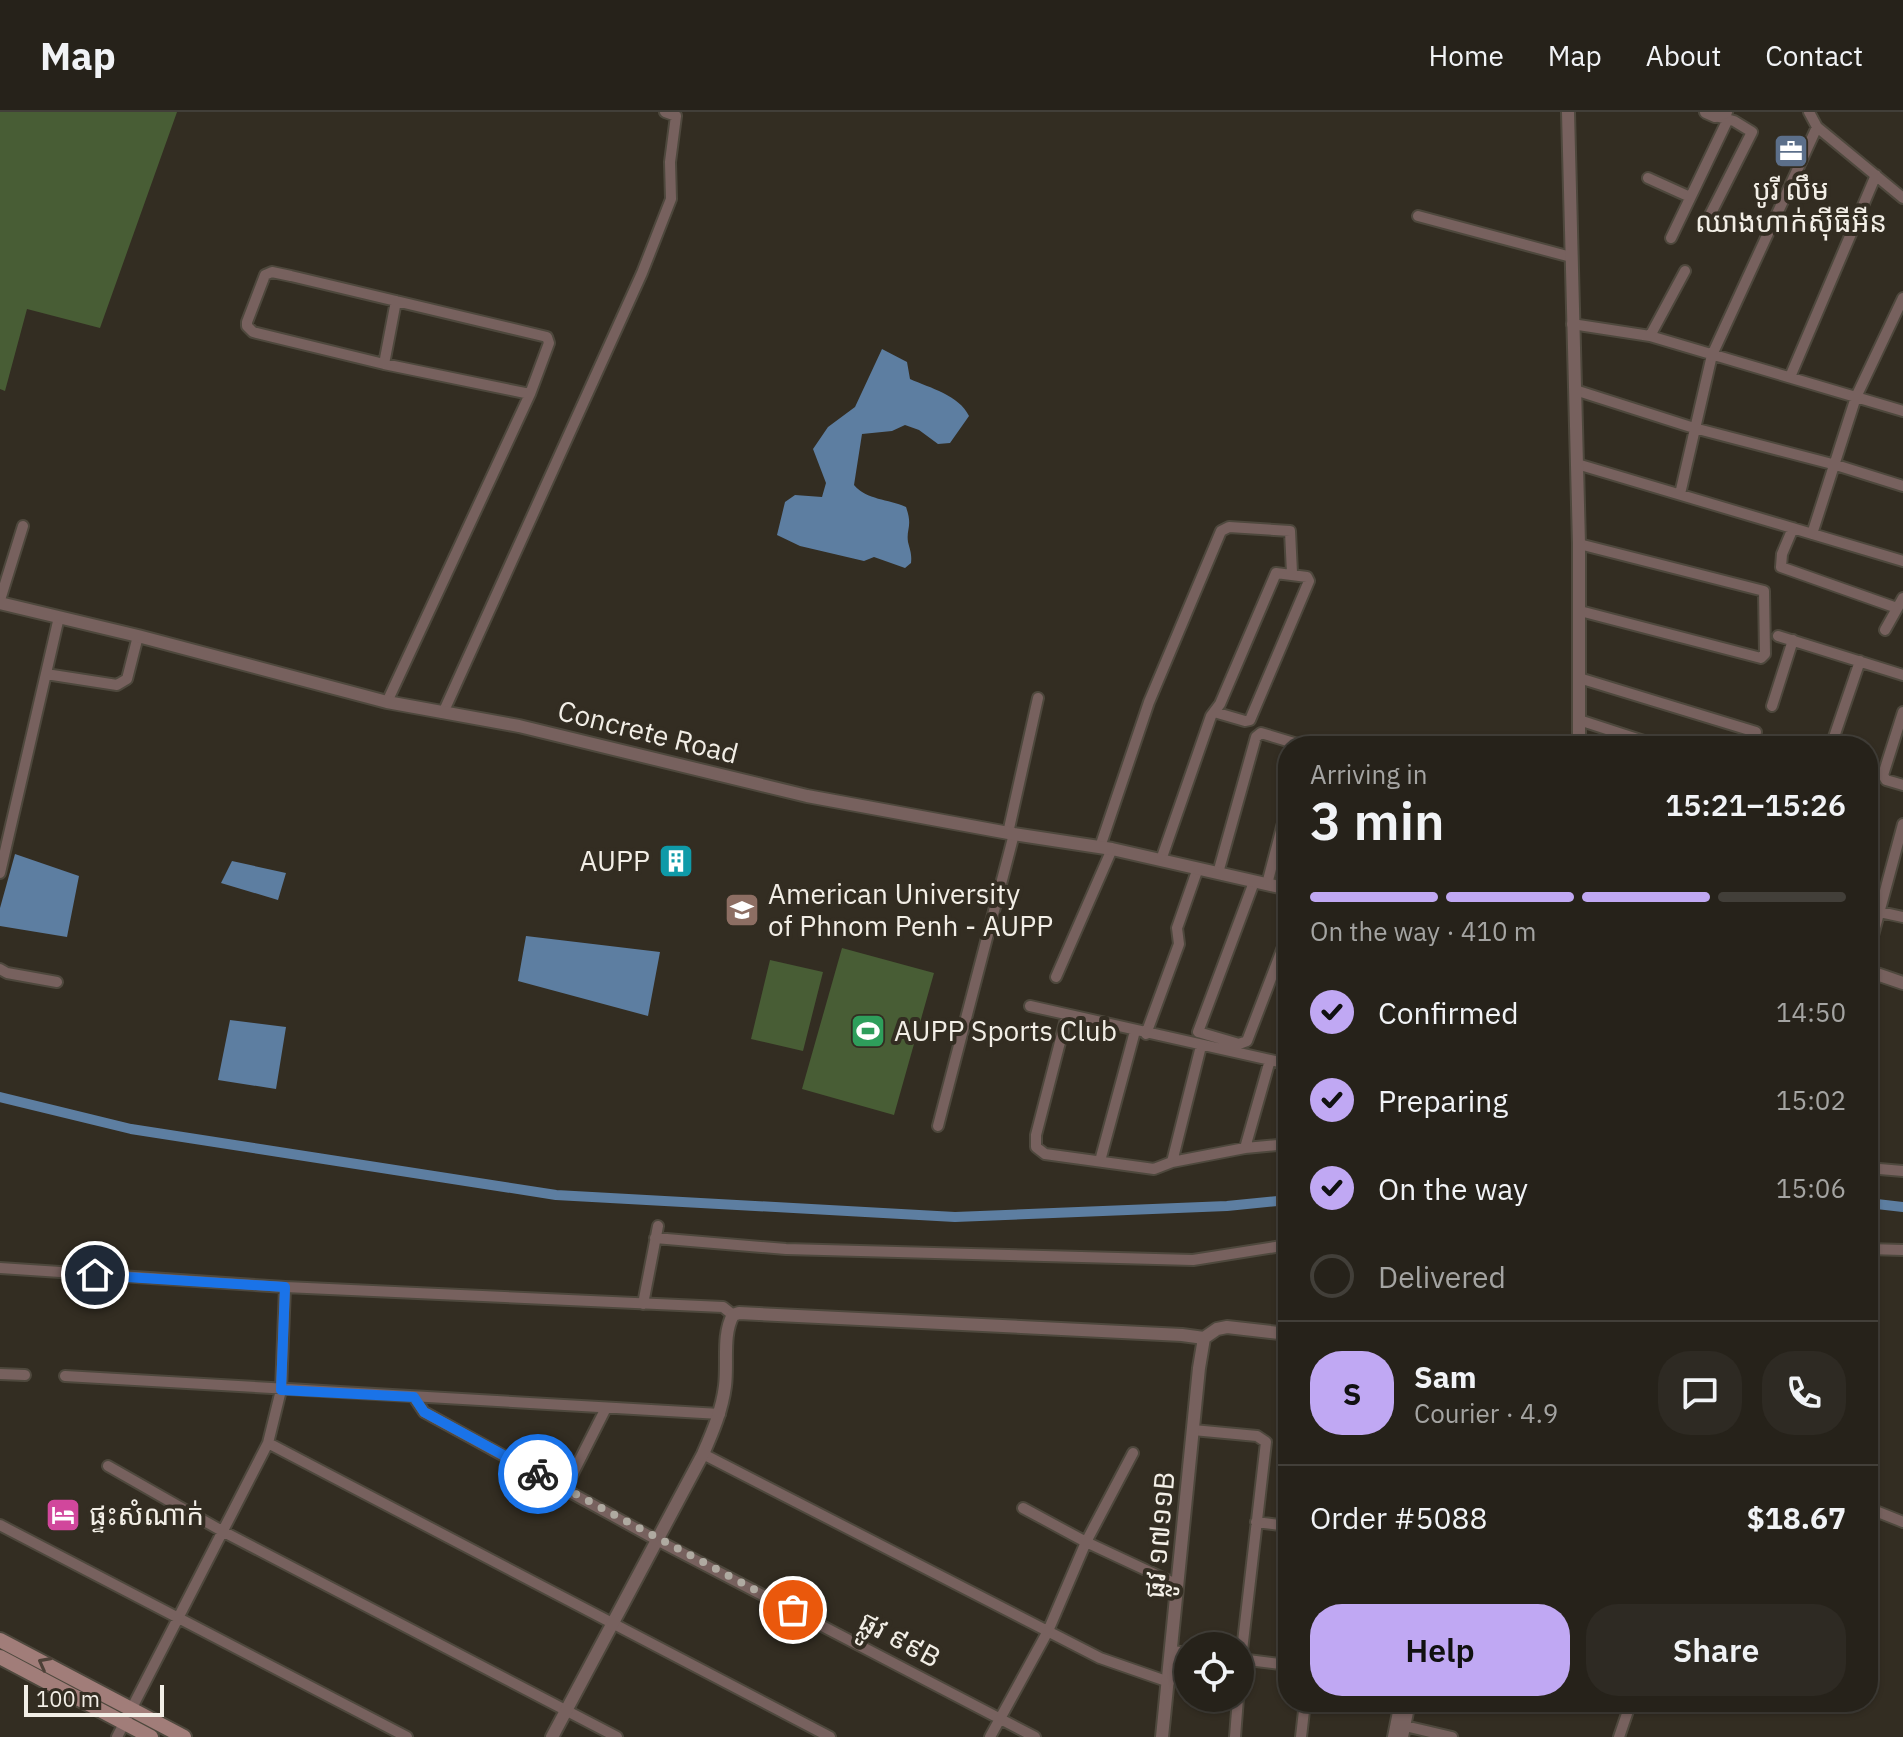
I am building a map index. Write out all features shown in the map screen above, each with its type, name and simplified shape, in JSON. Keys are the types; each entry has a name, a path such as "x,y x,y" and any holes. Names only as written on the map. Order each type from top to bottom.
{"main road":[{"path":"0,1640 128,1716 151,1737"},
{"path":"0,1657 128,1716 184,1737"}],"street":[{"path":"443,713 642,273 671,199 670,162 676,116 665,112"},
{"path":"1568,112 1579,544 1579,736"},
{"path":"1809,112 1817,127 1903,198"},
{"path":"1671,238 1690,197 1719,115 1751,130 1752,136 1707,221"},
{"path":"1680,494 1712,355 1817,127"},
{"path":"1790,377 1876,175"},
{"path":"1648,178 1690,197"},
{"path":"1418,216 1571,257"},
{"path":"1650,336 1685,271"},
{"path":"387,702 530,394 549,348 547,337 272,272 265,275 247,322 253,332 384,364 530,394"},
{"path":"1812,534 1856,397 1903,298"},
{"path":"384,364 396,301"},
{"path":"1572,324 1650,336 1903,411"},
{"path":"1575,390 1694,428 1903,486"},
{"path":"1577,464 1903,561"},
{"path":"0,602 23,526"},
{"path":"1056,977 1106,848 1149,702 1221,531 1229,527 1290,531 1292,573"},
{"path":"1793,528 1782,554 1781,567 1900,603 1885,630"},
{"path":"1579,544 1764,591 1765,654 1761,658 1580,611"},
{"path":"1161,860 1214,712 1276,573 1305,575 1309,581 1250,720 1214,712"},
{"name":"Concrete Road","path":"0,602 387,702 519,726 807,796 1011,834 1106,848 1278,887"},
{"path":"0,873 59,617"},
{"path":"46,674 117,685 123,683 127,679 138,636"},
{"path":"1778,636 1903,675"},
{"path":"1772,706 1793,640"},
{"path":"1834,736 1860,661"},
{"path":"1579,678 1756,732"},
{"path":"938,1126 1011,834 1038,698"},
{"path":"1903,712 1883,775 1886,780 1903,785"},
{"path":"1579,720 1628,736"},
{"path":"1218,873 1256,737 1261,733 1278,738"},
{"path":"1878,919 1903,824"},
{"path":"1278,833 1261,883 1198,1032 1239,1044 1247,1041 1278,960"},
{"path":"1100,1161 1140,1033 1179,944 1177,928 1198,868"},
{"path":"1880,912 1903,917"},
{"path":"0,969 57,982"},
{"path":"1878,974 1903,983"},
{"path":"1030,1006 1278,1062"},
{"path":"1067,1015 1036,1135 1036,1147 1045,1154 1154,1169 1172,1162 1278,1145"},
{"path":"1172,1162 1201,1046"},
{"path":"1245,1148 1270,1060"},
{"path":"1878,1169 1903,1171"},
{"path":"643,1304 658,1226"},
{"path":"655,1238 786,1249 1193,1260 1278,1247"},
{"path":"1878,1249 1903,1250"},
{"path":"0,1268 285,1287 723,1307 733,1315"},
{"path":"117,1737 268,1443 281,1390 285,1287"},
{"path":"733,1315 899,1320 1204,1338 1227,1327 1278,1333"},
{"path":"552,1737 703,1454 720,1414 725,1385 727,1332 733,1315"},
{"name":"ផ្លូវ ១៧១១B","path":"1162,1737 1204,1338"},
{"path":"0,1374 25,1375"},
{"path":"65,1376 720,1414"},
{"name":"ផ្លូវ ៩៩B","path":"414,1397 424,1412 657,1540 1035,1737"},
{"path":"565,1489 606,1408"},
{"path":"1193,1430 1257,1436 1266,1442 1243,1632"},
{"path":"268,1443 830,1737"},
{"path":"990,1737 1048,1631 1086,1542 1133,1453"},
{"path":"703,1454 1100,1658 1169,1682"},
{"path":"108,1466 222,1531 617,1737"},
{"path":"1023,1508 1086,1542 1178,1585"},
{"path":"1878,1512 1903,1522"},
{"path":"1256,1522 1278,1525"},
{"path":"0,1525 407,1737"},
{"path":"1254,1661 1278,1664"},
{"path":"1235,1737 1237,1712"},
{"path":"1302,1737 1304,1712"},
{"path":"1393,1737 1398,1712"},
{"path":"1619,1737 1628,1712"},
{"path":"1404,1731 1452,1737"}],"green space":[{"path":"0,112 177,112 100,328 27,309 5,391 0,389"},
{"name":"AUPP Sports Club","path":"842,948 934,973 894,1115 802,1089"},
{"path":"770,960 823,972 803,1051 751,1039"}],"water":[{"path":"882,349 907,362 910,379 951,397 969,416 950,443 938,444 919,430 905,425 892,431 862,434 854,485 871,496 906,507 911,563 905,568 874,557 864,561 800,546 777,535 785,502 795,495 822,497 826,483 813,449 828,427 855,407"},
{"path":"15,854 79,876 67,937 0,926 0,908"},
{"path":"232,861 286,873 278,900 221,883"},
{"path":"526,936 660,952 648,1016 518,981"},
{"path":"230,1020 286,1027 276,1089 218,1080"}],"waterway":[{"path":"0,1097 131,1129 556,1195 955,1217 1227,1206 1278,1201"},
{"path":"1878,1204 1903,1207"}],"way so far":[{"path":"538,1474 793,1610"}],"place":[{"name":"បូរី លឹម ឈាងហាក់សុីធីអីន","path":"1791,151"},
{"name":"AUPP","path":"676,861"},
{"name":"American University of Phnom Penh - AUPP","path":"742,910"},
{"name":"AUPP Sports Club","path":"868,1031"},
{"name":"ផ្ទះសំណាក់","path":"63,1515"}],"route":[{"path":"95,1275 285,1287 281,1390 414,1397 424,1412 538,1474"}]}
